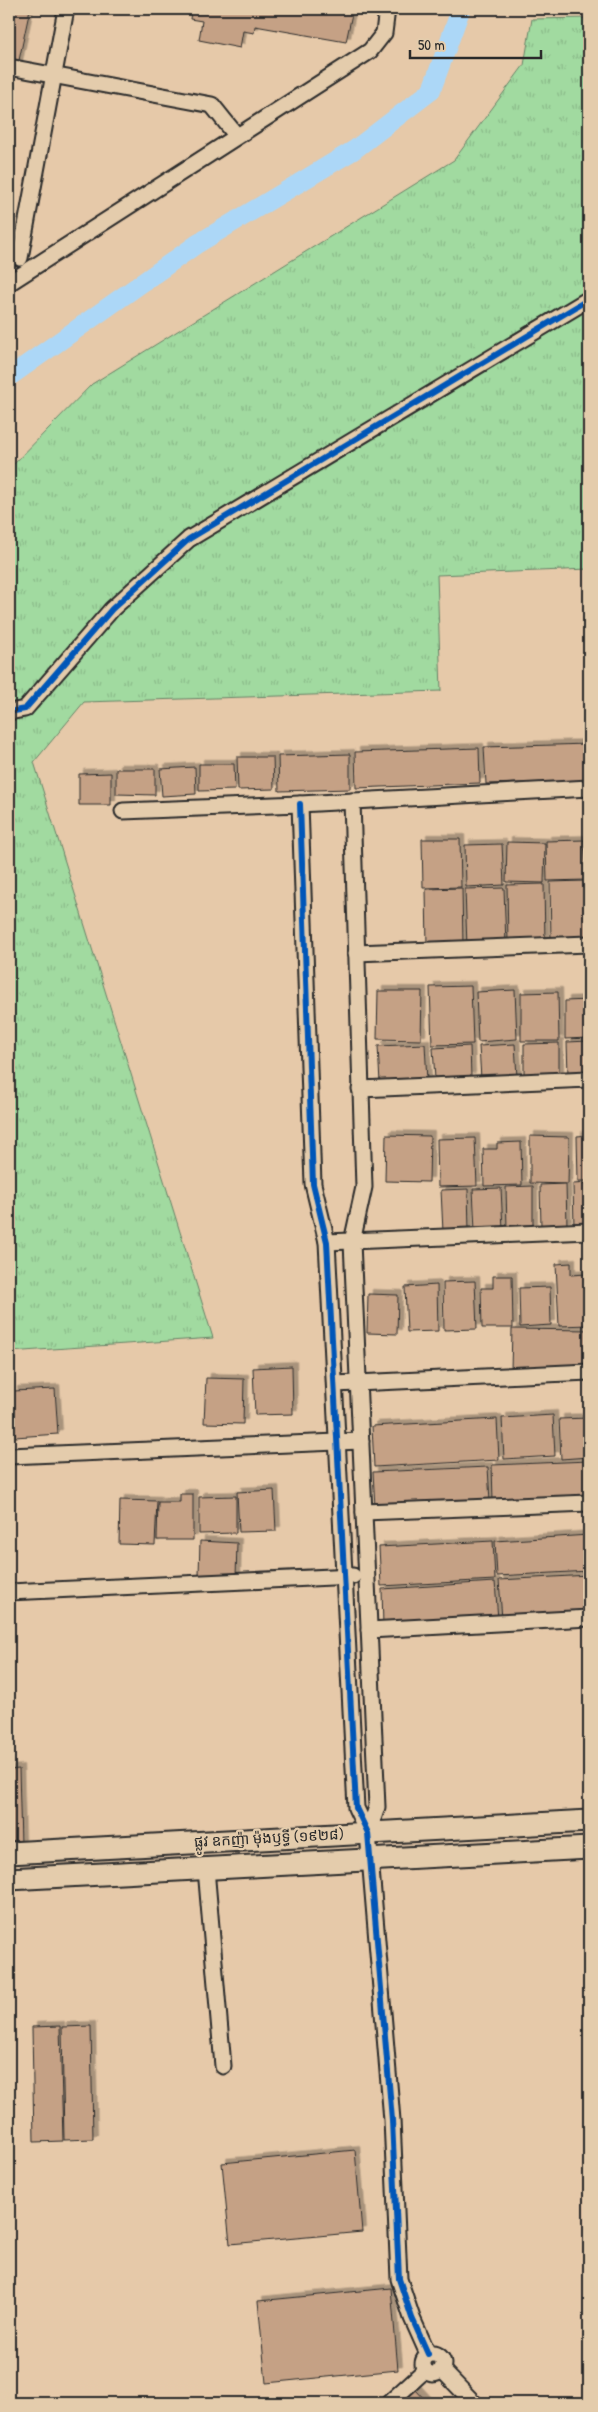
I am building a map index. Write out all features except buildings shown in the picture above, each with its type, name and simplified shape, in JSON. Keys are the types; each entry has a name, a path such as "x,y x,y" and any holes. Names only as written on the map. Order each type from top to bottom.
{"main road":[{"name":"ផ្លូវ ឧកញ៉ា ម៉ុងឫទ្ធី (១៩២៨)","path":"9,1852 589,1821"},
{"name":"ផ្លូវ ឧកញ៉ា ម៉ុងឫទ្ធី (១៩២៨)","path":"9,1879 589,1848"}],"street":[{"path":"9,284 19,261 66,9"},
{"path":"19,261 236,135 370,50 384,33 387,9"},
{"path":"9,67 212,105 236,135"},
{"path":"9,712 25,709 112,609 188,539 589,299"},
{"path":"123,811 300,804 589,788"},
{"path":"352,801 364,1187 352,1242 377,1808 368,1833"},
{"path":"300,804 313,1184 328,1242 356,1808 368,1833 392,2120 399,2278 412,2318 428,2354"},
{"path":"356,953 589,944"},
{"path":"360,1089 589,1080"},
{"path":"328,1242 589,1231"},
{"path":"335,1384 589,1372"},
{"path":"9,1456 361,1441"},
{"path":"364,1512 589,1503"},
{"path":"9,1592 367,1576"},
{"path":"369,1630 589,1618"},
{"path":"206,1869 223,2066"},
{"path":"436,2353 442,2357 444,2364 442,2370 433,2374 425,2370 423,2362 428,2354 436,2353"},
{"path":"389,2403 425,2370"},
{"path":"442,2370 474,2403"}],"green space":[{"path":"589,18 589,569 437,575 441,691 84,702 34,762 213,1338 9,1352 9,469 92,384 454,160 524,65 532,19"}],"waterway":[{"path":"9,377 197,244 354,150 431,91 461,9"}],"cycle path":[{"path":"9,712 25,709 112,609 189,539 589,299"},
{"path":"300,804 313,1184 327,1242 356,1808 368,1833 392,2120 399,2279 412,2318 428,2354"}]}
